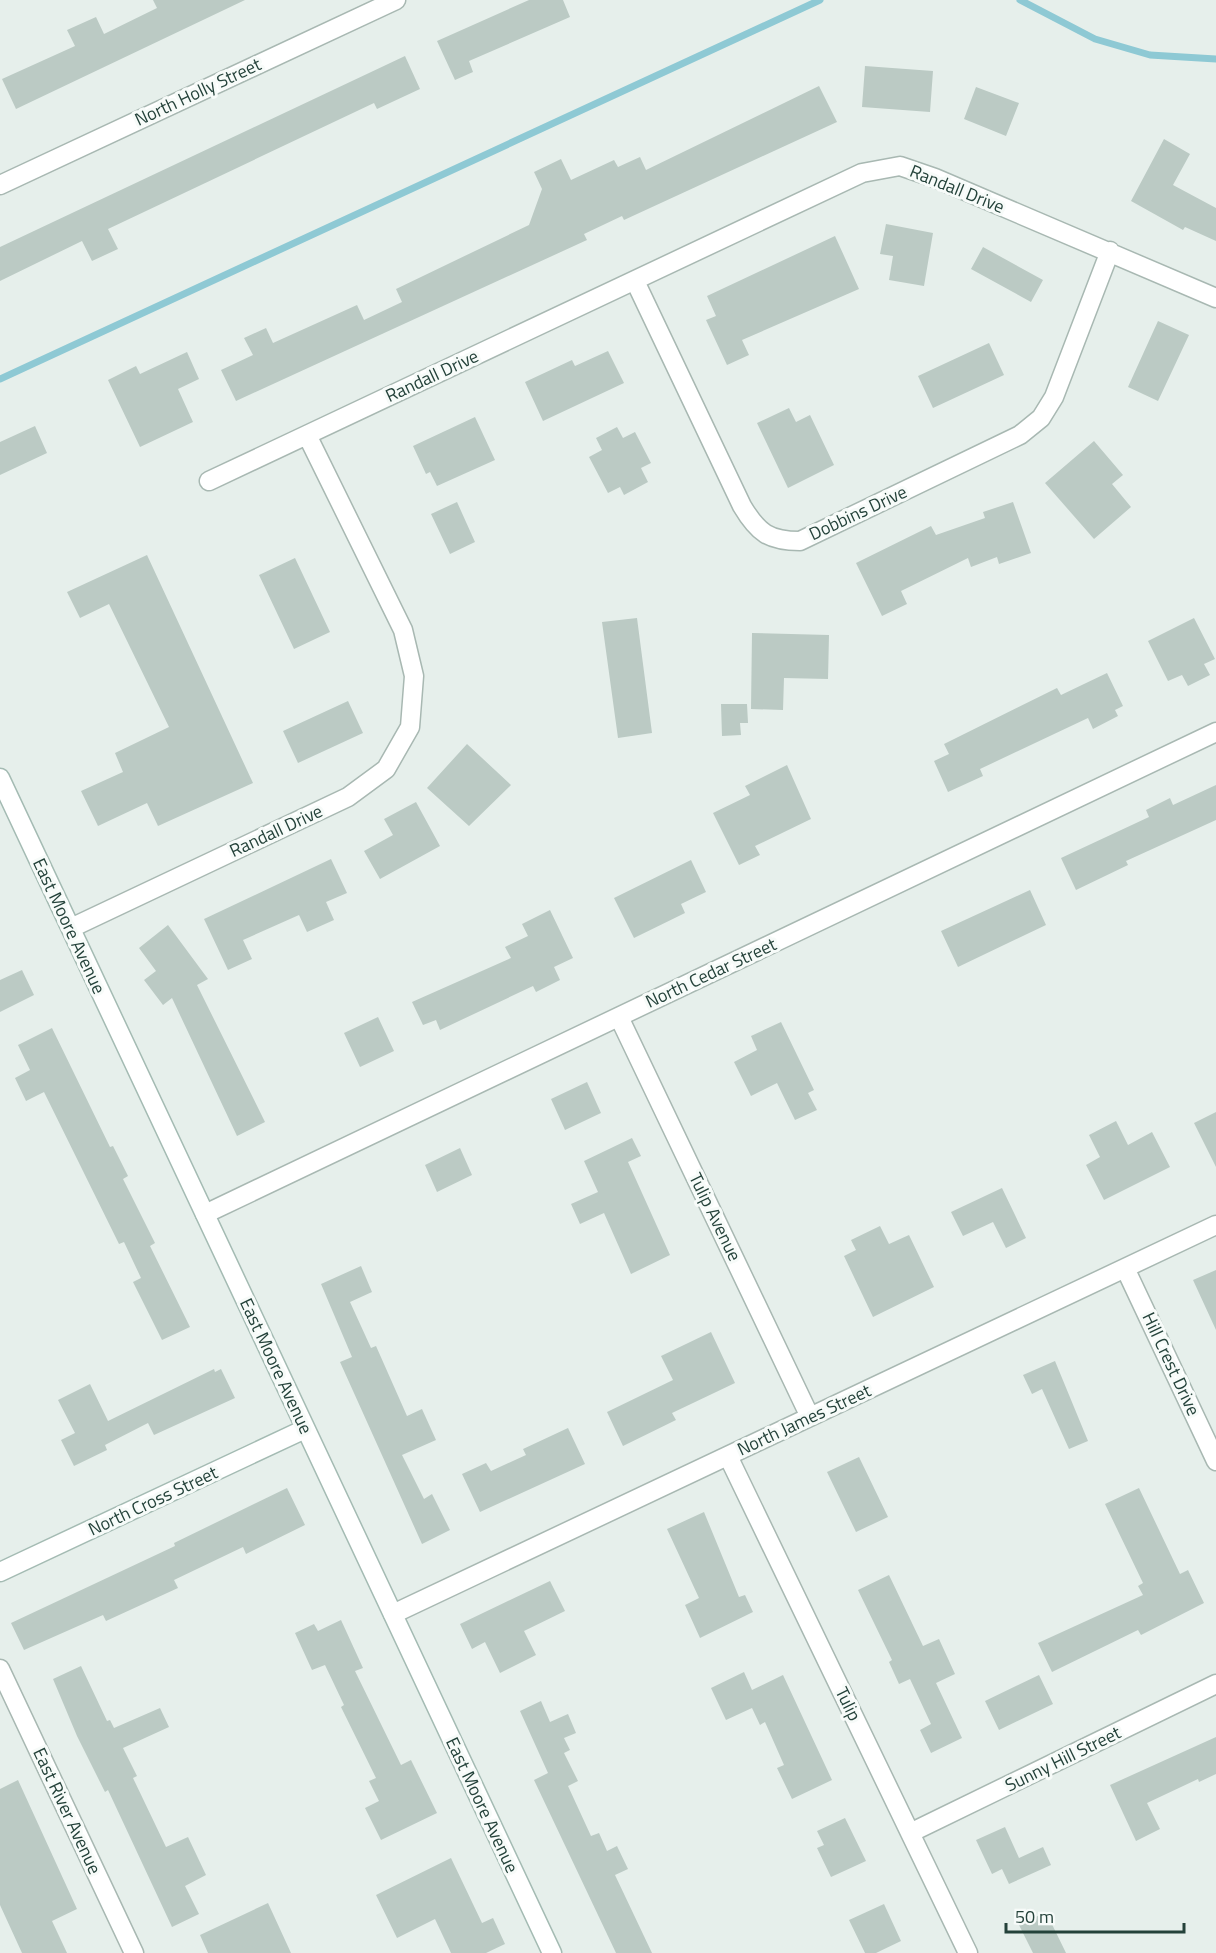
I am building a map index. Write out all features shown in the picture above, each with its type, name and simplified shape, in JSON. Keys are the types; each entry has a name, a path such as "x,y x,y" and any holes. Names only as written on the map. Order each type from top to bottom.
{"street":[{"name":"North Holly Street","path":"0,185 396,0"},
{"name":"Randall Drive","path":"71,928 348,797 386,769 410,727 414,676 403,630 307,435 862,173 900,166 935,178 1110,251 1216,298"},
{"name":"Dobbins Drive","path":"635,281 742,506 754,526 778,541 800,541 1020,435 1041,418 1054,397 1110,251"},
{"path":"209,481 307,435"},
{"name":"North Cedar Street","path":"205,1214 1216,732"},
{"name":"East Moore Avenue","path":"0,778 552,1953"},
{"name":"Tulip Avenue","path":"619,1017 810,1417"},
{"name":"North James Street","path":"393,1614 1216,1225"},
{"name":"Hill Crest Drive","path":"1125,1268 1216,1461"},
{"name":"North Cross Street","path":"0,1572 305,1429"},
{"name":"Tulip","path":"728,1455 968,1953"},
{"name":"East River Avenue","path":"0,1670 134,1953"},
{"name":"Sunny Hill Street","path":"910,1833 1216,1684"}],"building":[{"path":"153,0 245,0 16,109 2,79 75,46 67,30 96,17 104,34 157,8"},
{"path":"529,0 563,0 570,17 469,61 473,72 455,80 437,41"},
{"path":"405,56 420,89 377,109 374,103 108,229 118,249 92,261 82,241 0,281 0,247"},
{"path":"865,66 933,71 930,112 862,107"},
{"path":"819,86 837,122 624,220 622,216 584,234 587,240 236,401 221,370 253,355 244,338 266,328 273,343 357,305 364,320 402,302 396,289 529,225 542,189 534,172 561,159 571,180 614,160 618,167 640,157 646,170"},
{"path":"976,87 1019,103 1006,136 964,119"},
{"path":"1164,139 1190,154 1173,185 1216,208 1216,241 1185,227 1183,230 1131,201"},
{"path":"886,224 933,233 924,286 889,280 893,256 880,254"},
{"path":"835,236 859,289 742,340 749,355 727,365 706,320 716,316 707,296"},
{"path":"983,247 1043,280 1031,302 971,269"},
{"path":"1158,321 1189,335 1158,401 1128,387"},
{"path":"989,343 1004,375 933,408 918,376"},
{"path":"608,351 624,383 543,421 525,382 572,360 575,366"},
{"path":"187,352 199,379 178,389 193,422 140,447 108,380 136,366 140,374"},
{"path":"789,408 796,422 810,415 834,465 788,488 757,423"},
{"path":"475,417 495,460 437,486 430,472 426,474 413,446"},
{"path":"35,426 47,453 0,475 0,442"},
{"path":"617,427 623,438 635,432 651,463 641,468 648,482 624,495 620,487 608,493 589,457 602,450 596,438"},
{"path":"1094,441 1123,475 1112,484 1131,507 1094,539 1045,483"},
{"path":"457,502 475,542 450,554 431,514"},
{"path":"1013,502 1031,553 999,564 997,557 971,567 968,558 901,591 907,604 882,616 856,563 931,526 936,535 985,518 983,512"},
{"path":"147,555 253,783 158,826 147,803 98,826 81,791 123,772 115,753 169,727 109,604 80,618 67,592"},
{"path":"295,558 330,632 294,649 259,575"},
{"path":"637,618 652,733 618,738 602,622"},
{"path":"1194,618 1215,659 1204,664 1210,675 1188,686 1182,675 1168,681 1148,641"},
{"path":"752,633 829,635 828,679 784,678 783,710 751,709"},
{"path":"1107,673 1123,706 1115,710 1118,716 1093,729 1088,718 980,769 983,776 948,792 934,761 949,754 944,744 1057,688 1061,695"},
{"path":"348,701 363,733 298,763 283,731"},
{"path":"721,704 747,704 748,723 740,723 741,735 722,736"},
{"path":"467,744 511,785 469,826 427,788"},
{"path":"787,765 811,819 755,846 760,855 739,865 713,813 750,795 745,786"},
{"path":"1216,785 1216,820 1126,861 1128,865 1076,890 1061,858 1149,817 1146,810 1170,798 1173,805"},
{"path":"416,802 440,846 380,879 364,851 393,835 384,819"},
{"path":"331,859 347,893 326,902 334,920 307,932 299,915 243,940 252,959 228,970 204,919"},
{"path":"691,860 706,892 681,904 685,913 634,938 614,898"},
{"path":"1030,890 1046,925 958,967 941,931"},
{"path":"550,910 573,958 554,967 560,980 536,992 533,986 440,1030 436,1020 423,1025 412,1002 511,958 505,947 528,936 522,924"},
{"path":"168,925 208,979 197,985 265,1122 237,1136 172,998 163,1005 144,980 156,971 139,948"},
{"path":"22,970 34,995 0,1012 0,980"},
{"path":"378,1017 394,1051 360,1067 344,1033"},
{"path":"781,1022 814,1090 808,1093 817,1110 795,1120 777,1083 751,1096 734,1062 757,1050 751,1036"},
{"path":"52,1028 110,1147 113,1146 128,1176 123,1179 155,1243 150,1246 190,1327 162,1340 133,1282 141,1278 124,1242 119,1244 44,1092 26,1101 15,1078 30,1070 18,1045"},
{"path":"587,1082 601,1113 565,1130 551,1099"},
{"path":"1216,1112 1216,1167 1194,1123"},
{"path":"1116,1121 1128,1145 1152,1132 1170,1167 1104,1200 1086,1165 1100,1157 1089,1135"},
{"path":"632,1138 641,1156 628,1162 670,1255 631,1274 604,1213 580,1224 571,1204 598,1192 584,1161"},
{"path":"460,1148 472,1175 437,1192 425,1165"},
{"path":"1002,1188 1026,1238 1006,1248 993,1222 963,1236 951,1212"},
{"path":"880,1226 889,1244 909,1235 934,1287 873,1317 844,1256 856,1250 851,1240"},
{"path":"361,1266 372,1292 350,1302 371,1348 376,1346 407,1416 422,1409 436,1440 402,1455 424,1499 432,1494 450,1530 422,1544 340,1362 352,1357 321,1284"},
{"path":"1216,1270 1216,1330 1193,1280"},
{"path":"711,1332 735,1383 672,1413 676,1420 623,1446 607,1412 673,1380 661,1356"},
{"path":"1055,1361 1088,1441 1069,1449 1042,1389 1032,1394 1023,1375"},
{"path":"214,1369 215,1372 221,1369 235,1398 154,1435 148,1423 105,1445 107,1450 74,1466 61,1440 75,1433 58,1400 90,1384 108,1421"},
{"path":"568,1428 585,1464 480,1512 462,1474 486,1463 491,1471 526,1455 523,1449"},
{"path":"859,1457 888,1517 856,1532 827,1472"},
{"path":"287,1488 305,1525 246,1554 243,1547 174,1580 178,1588 106,1621 103,1615 24,1650 11,1623 175,1546 174,1543"},
{"path":"1139,1488 1180,1574 1188,1570 1204,1603 1141,1635 1138,1630 1052,1672 1038,1643 1143,1595 1138,1586 1143,1583 1105,1504"},
{"path":"704,1512 739,1597 745,1595 753,1612 700,1638 685,1605 699,1598 667,1529"},
{"path":"889,1575 923,1646 939,1639 955,1674 936,1683 962,1738 931,1753 920,1730 931,1724 910,1679 899,1684 889,1662 892,1660 858,1590"},
{"path":"550,1581 565,1611 524,1631 536,1655 500,1673 485,1642 472,1649 460,1624"},
{"path":"341,1620 363,1668 355,1671 401,1765 411,1760 437,1813 381,1840 365,1808 379,1801 369,1781 376,1778 341,1707 344,1705 325,1665 312,1670 295,1633 314,1624 318,1631"},
{"path":"81,1666 107,1721 110,1720 114,1728 160,1708 169,1727 123,1748 137,1776 133,1778 166,1847 188,1837 206,1875 185,1886 199,1914 172,1927 108,1790 105,1792 77,1736 53,1679"},
{"path":"744,1672 752,1690 783,1675 832,1780 792,1799 777,1768 784,1765 765,1722 760,1725 752,1708 726,1720 711,1688"},
{"path":"1039,1675 1053,1704 999,1730 985,1701"},
{"path":"541,1701 550,1722 568,1714 576,1733 564,1738 570,1750 564,1753 578,1781 568,1786 591,1836 599,1833 607,1851 617,1846 628,1869 615,1875 652,1953 616,1953 534,1780 548,1773 520,1711"},
{"path":"1216,1737 1216,1774 1199,1782 1198,1779 1147,1803 1160,1829 1136,1841 1110,1785"},
{"path":"18,1780 77,1909 52,1921 67,1953 22,1953 0,1905 0,1789"},
{"path":"845,1818 866,1861 831,1877 817,1848 824,1845 817,1831"},
{"path":"1005,1827 1019,1858 1043,1847 1051,1865 1009,1884 1002,1869 992,1874 976,1840"},
{"path":"451,1858 482,1923 493,1918 505,1944 486,1953 451,1953 435,1919 397,1938 376,1895"},
{"path":"268,1903 291,1953 208,1953 200,1935"},
{"path":"884,1904 901,1941 876,1953 865,1953 849,1920"},
{"path":"1046,1912 1066,1953 1033,1953 1019,1925"}],"waterway":[{"path":"0,379 820,0"},
{"path":"1020,0 1095,39 1150,55 1216,59"}]}
